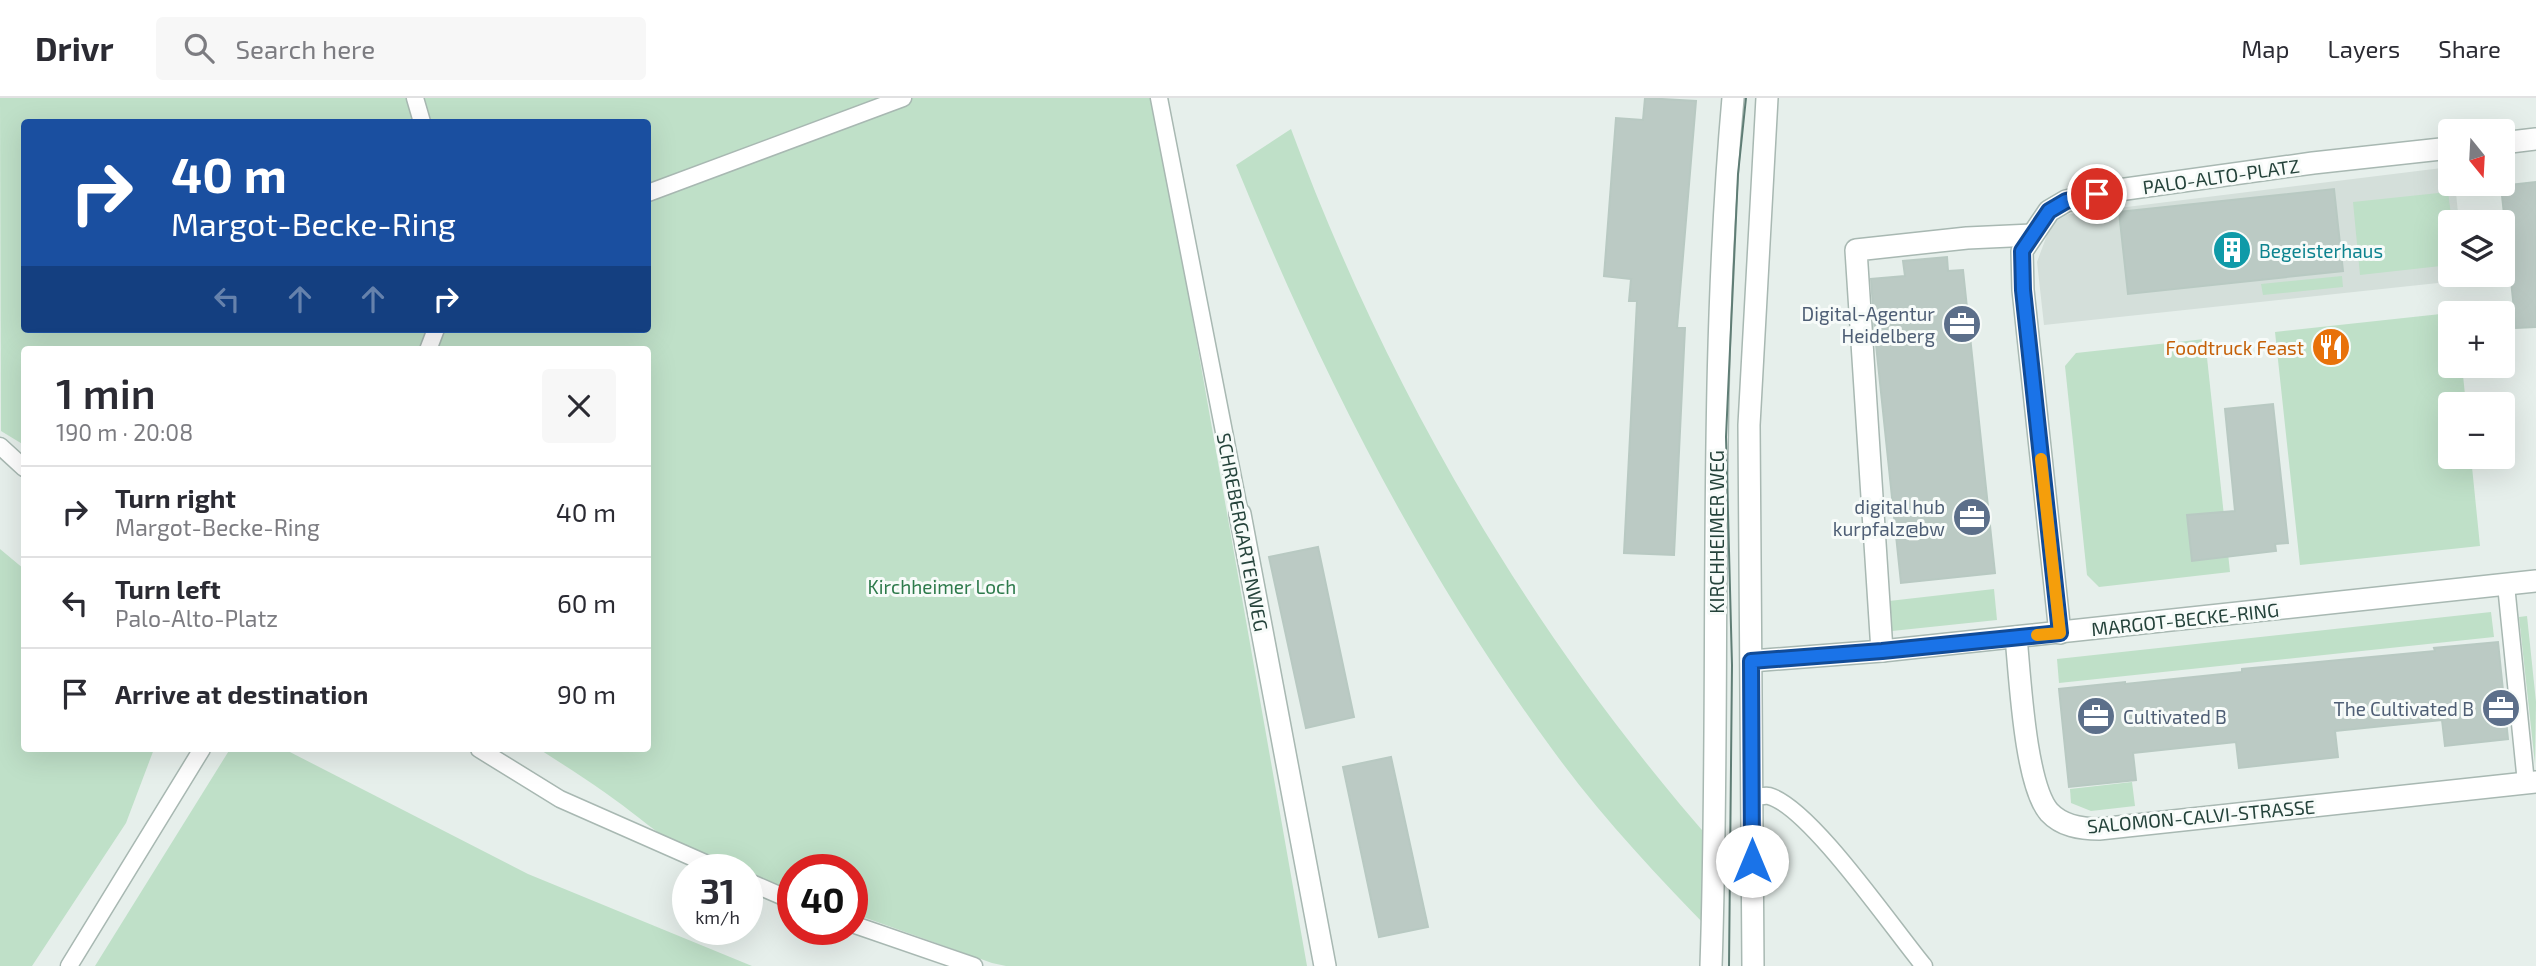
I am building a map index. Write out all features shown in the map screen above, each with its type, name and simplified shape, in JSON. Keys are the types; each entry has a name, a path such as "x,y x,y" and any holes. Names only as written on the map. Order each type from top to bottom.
{"street":[{"name":"KIRCHHEIMER WEG","path":"1711,966 1715,845 1716,441 1726,181 1733,98"},
{"name":"KIRCHHEIMER WEG","path":"1753,966 1749,425 1767,98"},
{"path":"2515,141 2536,139"},
{"name":"PALO-ALTO-PLATZ","path":"2060,633 2023,290 2022,251 2049,211 2066,201 2097,194 2345,159 2438,149"},
{"path":"1882,651 1856,250 1967,238 2032,235"},
{"name":"SCHREBERGARTENWEG","path":"1240,514 1325,966"},
{"name":"MARGOT-BECKE-RING","path":"1751,661 2060,633 2536,581"},
{"name":"SALOMON-CALVI-STRASSE","path":"2015,637 2029,756 2040,798 2050,813 2079,829 2531,782"}],"lane":[{"path":"415,98 421,119"},
{"path":"651,192 903,98"},
{"name":"SCHREBERGARTENWEG","path":"1159,98 1240,514"},
{"path":"0,446 21,465"},
{"path":"2506,585 2531,782"},
{"path":"69,966 200,752"},
{"path":"484,752 560,799 685,854"},
{"path":"1753,797 1769,796 1794,810 1812,828 1924,966"},
{"path":"868,930 974,966"}],"shaded area":[{"path":"2438,168 2438,196 2456,196 2458,210 2438,210 2438,283 2044,325 2037,262 2054,216"}],"green space":[{"name":"Kirchheimer Loch","path":"0,98 1151,98 1168,179 1307,966 1006,966 992,963 868,919 868,854 777,854 777,885 763,881 763,854 690,854 599,788 544,752 651,752 651,346 21,346 21,443 1,431"},
{"path":"1291,129 1329,226 1372,322 1419,415 1470,506 1525,595 1584,681 1648,765 1715,845 1712,932 1629,844 1552,749 1459,611 1376,467 1302,318 1236,165"},
{"path":"2438,193 2438,196 2449,196 2450,210 2438,210 2438,266 2360,275 2353,202"},
{"path":"2342,276 2343,287 2263,295 2261,284"},
{"path":"2438,314 2438,378 2463,378 2465,392 2438,392 2438,469 2472,469 2480,546 2300,565 2275,332"},
{"path":"2205,339 2230,572 2099,587 2087,575 2065,366 2076,353"},
{"path":"0,549 21,566 21,752 153,752 126,823 32,966 0,966"},
{"path":"1994,589 1997,620 1892,631 1889,601"},
{"path":"2491,612 2494,637 2059,683 2057,659"},
{"path":"2527,616 2536,702 2535,764 2519,617"},
{"path":"228,752 290,752 528,874 672,933 672,945 701,945 752,966 95,966"},
{"path":"2132,782 2135,806 2091,811 2071,803 2070,789"}],"building":[{"path":"1645,98 1696,101 1677,328 1685,328 1674,555 1624,553 1637,301 1629,301 1631,279 1604,276 1616,118 1643,120"},
{"path":"2536,182 2536,327 2516,328 2512,287 2515,287 2515,210 2504,210 2502,196 2515,196 2515,184"},
{"name":"Begeisterhaus","path":"2334,189 2343,271 2128,294 2119,212"},
{"path":"1947,257 1948,271 1963,270 1995,573 1901,583 1871,279 1905,276 1903,261"},
{"path":"2273,404 2288,543 2275,544 2276,551 2192,561 2187,515 2235,511 2225,409"},
{"path":"1318,547 1354,717 1306,728 1269,557"},
{"path":"2498,642 2508,739 2445,746 2442,720 2335,731 2338,757 2239,768 2236,742 2133,753 2136,780 2069,787 2059,689 2242,672 2242,669 2435,651 2434,648"},
{"path":"1391,757 1428,927 1379,937 1343,767"}],"tram line":[{"path":"1729,966 1732,665 1726,437 1738,174 1746,98"}],"slow traffic":[{"path":"2037,635 2060,633 2041,459"}],"place":[{"name":"Begeisterhaus","path":"2232,250"},
{"name":"Digital-Agentur Heidelberg","path":"1962,324"},
{"name":"Foodtruck Feast","path":"2331,347"},
{"name":"digital hub kurpfalz@bw","path":"1972,517"},
{"name":"The Cultivated B","path":"2501,708"},
{"name":"Cultivated B","path":"2096,716"}],"route":[{"path":"1752,861 1751,661 2060,633 2023,290 2022,251 2049,211 2066,201 2097,194"}]}
